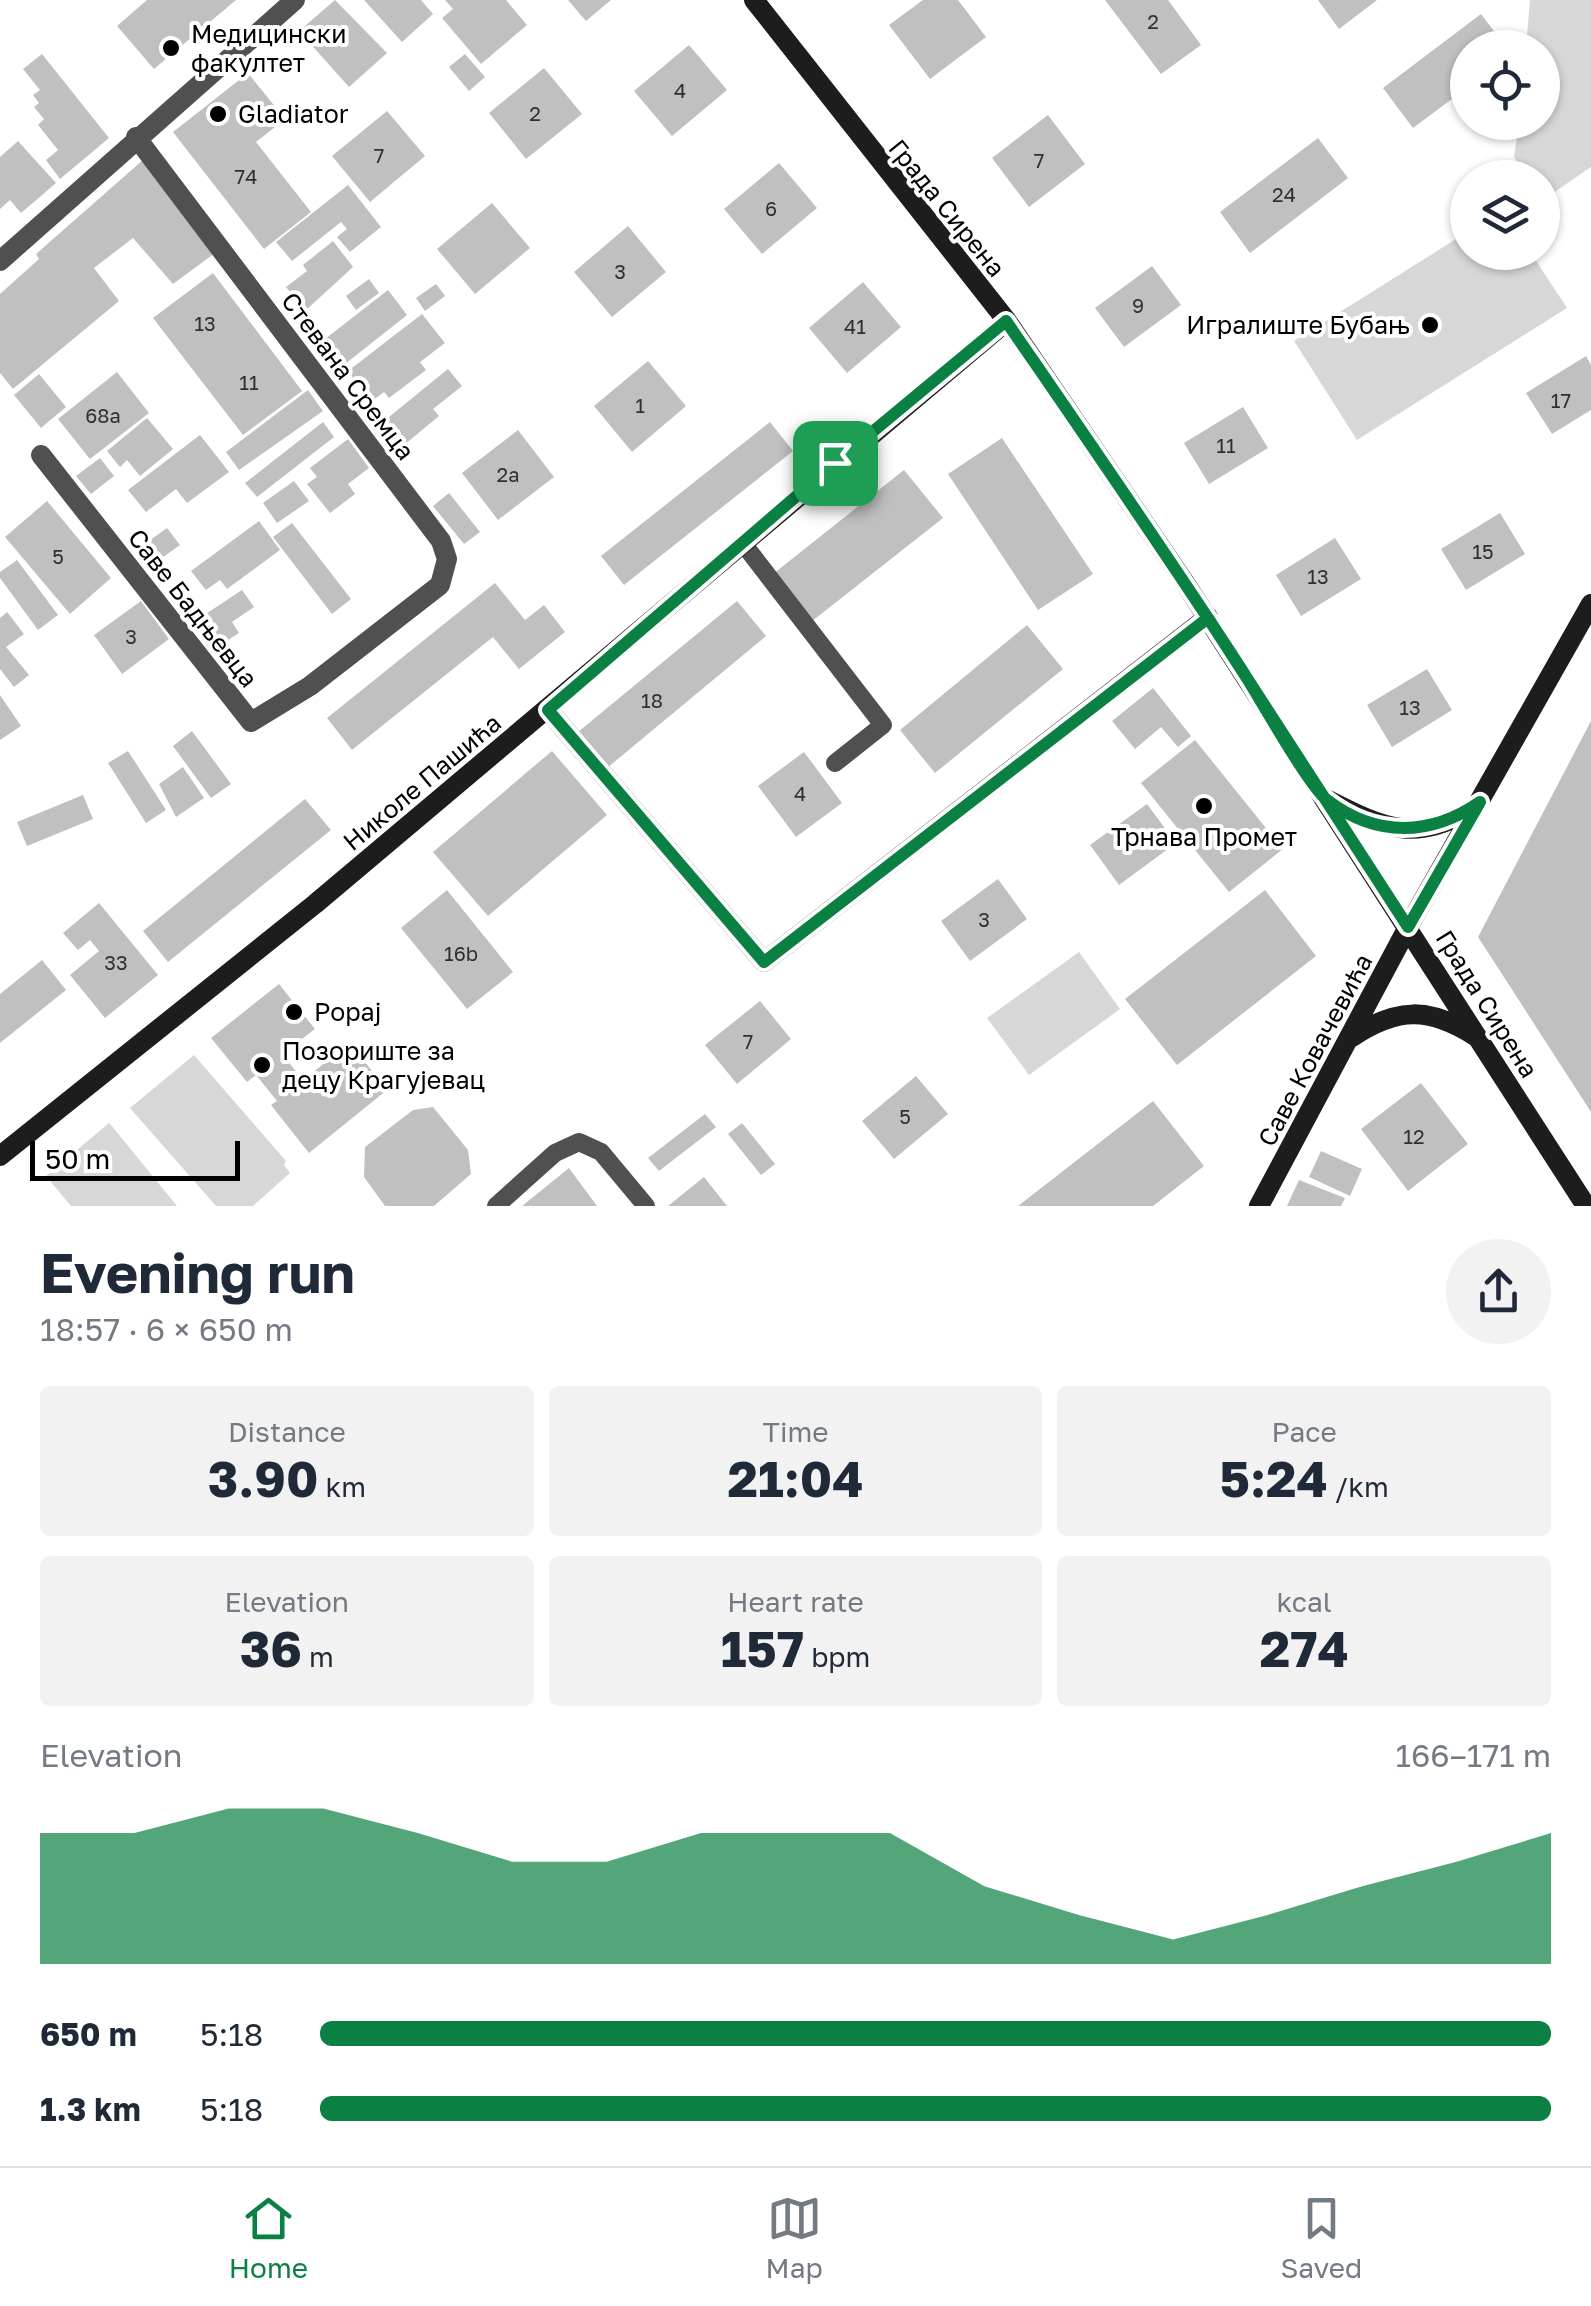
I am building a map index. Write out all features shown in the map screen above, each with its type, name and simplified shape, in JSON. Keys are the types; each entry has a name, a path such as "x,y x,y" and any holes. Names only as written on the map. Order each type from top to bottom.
{"street":[{"name":"Града Сирена","path":"754,0 1006,321 1208,618 1586,1206"},
{"path":"0,261 283,4"},
{"name":"Стевана Сремца","path":"136,138 441,540 448,559 440,584 375,638"},
{"name":"Николе Пашића","path":"0,1156 548,710 1006,321"},
{"name":"Саве Бадњевца","path":"41,455 251,722 375,638"},
{"name":"Саве Ковачевића","path":"1259,1206 1408,927 1591,604"},
{"path":"548,710 764,962 1208,618"},
{"path":"1325,798 1390,829 1410,830 1454,820 1480,802"},
{"path":"1350,1038 1376,1021 1404,1011 1430,1012 1480,1040"}],"lane":[{"path":"742,542 883,725 836,763"},
{"path":"496,1206 555,1153 579,1142 601,1152 646,1206"}],"shaded area":[{"path":"1530,0 1591,0 1591,167 1560,188 1560,160 1514,157 1516,140 1560,140 1560,30 1527,30"},
{"name":"Игралиште Бубањ","path":"1450,243 1450,270 1542,270 1567,308 1357,440 1294,341"},
{"path":"1079,952 1120,1009 1029,1075 987,1018"},
{"path":"194,1055 286,1161 284,1165 290,1173 253,1206 216,1206 130,1108"},
{"path":"109,1123 177,1206 71,1206 46,1176"}],"building":[{"path":"147,0 236,0 154,69 117,26"},
{"path":"335,0 387,53 349,87 299,31"},
{"path":"364,0 421,0 433,14 402,42"},
{"path":"445,0 506,0 527,25 481,64 442,18 453,9"},
{"path":"568,0 611,0 586,21"},
{"path":"923,0 958,0 986,37 930,79 889,25"},
{"path":"1105,0 1168,0 1201,45 1161,74"},
{"path":"1318,0 1377,0 1339,29"},
{"path":"1481,14 1493,30 1460,30"},
{"path":"1450,37 1450,100 1413,128 1383,88"},
{"path":"689,45 727,90 672,136 634,91"},
{"path":"42,54 109,138 60,179 46,160 58,150 38,125 44,119 34,107 39,103 33,95 40,90 23,69"},
{"path":"465,54 485,77 469,91 449,67"},
{"path":"544,68 582,114 526,159 489,113"},
{"path":"248,73 285,119 256,142 311,212 264,249 173,132"},
{"path":"387,111 425,156 370,202 332,156"},
{"path":"1048,115 1085,164 1029,207 992,158"},
{"path":"1318,138 1348,178 1250,253 1220,212"},
{"path":"18,141 56,183 21,213 10,200 0,209 0,157"},
{"path":"143,160 215,253 173,284 133,238 94,268 119,301 13,389 0,373 0,294 39,259 36,254"},
{"path":"779,163 817,208 762,254 724,209"},
{"path":"348,185 381,227 350,252 337,237 347,229 341,222 292,261 276,242"},
{"path":"492,203 530,248 475,294 437,249"},
{"path":"628,226 666,272 612,317 574,272"},
{"path":"333,241 353,267 305,311 286,287 307,271 303,265"},
{"path":"1152,266 1181,305 1124,347 1095,308"},
{"path":"213,273 302,391 243,435 153,318"},
{"path":"369,279 379,293 356,310 346,296"},
{"path":"863,282 901,327 847,373 809,328"},
{"path":"436,284 445,296 425,311 416,298"},
{"path":"388,290 407,315 345,364 325,339"},
{"path":"422,314 445,343 420,362 426,370 389,398 384,392 371,402 348,371"},
{"path":"1586,356 1591,365 1591,410 1552,434 1526,393"},
{"path":"648,361 686,406 632,452 594,406"},
{"path":"448,369 462,386 433,409 439,416 404,445 384,421"},
{"path":"117,372 149,413 90,459 58,419"},
{"path":"39,374 66,407 41,428 14,395"},
{"path":"308,390 323,411 239,470 226,452"},
{"path":"1243,407 1268,448 1209,484 1184,443"},
{"path":"147,418 173,449 140,476 127,460 120,467 107,451"},
{"path":"323,422 334,437 257,497 245,483"},
{"path":"770,422 793,451 624,585 601,556"},
{"path":"518,430 554,477 498,520 462,473"},
{"path":"200,435 229,472 187,503 176,489 146,512 128,490"},
{"path":"1002,438 1093,574 1038,610 948,474"},
{"path":"348,439 369,468 348,484 355,494 330,513 307,484 317,477 310,468"},
{"path":"100,458 114,476 91,494 76,476"},
{"path":"904,470 943,518 811,622 773,574"},
{"path":"294,481 309,501 277,523 263,503"},
{"path":"449,493 480,532 464,544 433,506"},
{"path":"47,501 111,578 70,614 5,537"},
{"path":"1500,513 1525,554 1466,590 1441,549"},
{"path":"259,521 280,550 227,589 220,580 206,590 191,571"},
{"path":"292,523 351,599 332,614 273,537"},
{"path":"167,528 180,545 152,565 139,548"},
{"path":"1335,538 1361,579 1301,616 1276,575"},
{"path":"17,560 58,615 38,630 0,578 0,572"},
{"path":"495,583 525,620 544,605 565,632 519,669 493,637 352,750 327,718"},
{"path":"242,590 254,607 232,622 239,633 211,651 192,623"},
{"path":"141,601 169,639 122,674 94,635"},
{"path":"737,601 766,636 607,768 578,732"},
{"path":"7,612 24,634 6,647 29,675 14,687 0,669 0,618"},
{"path":"1027,625 1063,669 935,773 900,730"},
{"path":"1427,669 1452,710 1392,747 1367,705"},
{"path":"1153,688 1191,736 1178,747 1161,727 1135,749 1112,721"},
{"path":"0,695 21,726 0,740"},
{"path":"1591,721 1591,1112 1478,937"},
{"path":"192,731 231,784 211,798 173,746"},
{"path":"1195,740 1283,849 1229,892 1141,783"},
{"path":"128,751 166,810 146,823 108,763"},
{"path":"552,751 607,815 488,916 433,852"},
{"path":"804,752 842,803 796,837 758,786"},
{"path":"183,767 204,798 176,817 159,784"},
{"path":"83,795 93,819 27,846 17,822"},
{"path":"305,799 331,830 168,962 143,931"},
{"path":"1147,804 1176,843 1119,885 1090,845"},
{"path":"998,879 1027,919 970,961 941,921"},
{"path":"447,890 513,972 467,1009 401,928"},
{"path":"1265,890 1316,956 1177,1065 1125,999"},
{"path":"99,903 158,975 105,1018 70,975 99,951 90,940 78,950 63,933"},
{"path":"42,960 66,990 0,1043 0,994"},
{"name":"Позориште за децу Крагујевац","path":"279,984 315,1029 282,1054 303,1080 350,1043 387,1090 309,1153 271,1105 277,1101 256,1075 247,1082 211,1038"},
{"path":"760,1001 791,1039 737,1084 705,1045"},
{"path":"916,1076 948,1114 894,1159 862,1121"},
{"path":"1421,1083 1468,1144 1408,1191 1361,1129"},
{"path":"1153,1101 1204,1166 1153,1206 1018,1206"},
{"path":"433,1107 468,1150 471,1174 434,1206 385,1206 364,1177 365,1147 413,1110"},
{"path":"705,1114 716,1127 659,1171 648,1158"},
{"path":"742,1123 775,1164 761,1175 728,1134"},
{"path":"1321,1151 1362,1169 1350,1196 1309,1177"},
{"path":"569,1168 597,1206 522,1206"},
{"path":"704,1177 727,1206 668,1206"},
{"path":"1299,1180 1345,1198 1341,1206 1287,1206"}],"place":[{"name":"Медицински факултет","path":"171,48"},
{"name":"Gladiator","path":"218,114"},
{"name":"Игралиште Бубањ","path":"1430,325"},
{"name":"Трнава Промет","path":"1204,806"},
{"name":"Popaj","path":"294,1012"},
{"name":"Позориште за децу Крагујевац","path":"262,1065"}],"route":[{"path":"835,463 548,710 764,962 1208,618 1408,927 1480,802 1454,820 1410,830 1390,829 1366,820 1325,798 1183,580 1006,321 835,463"}]}
